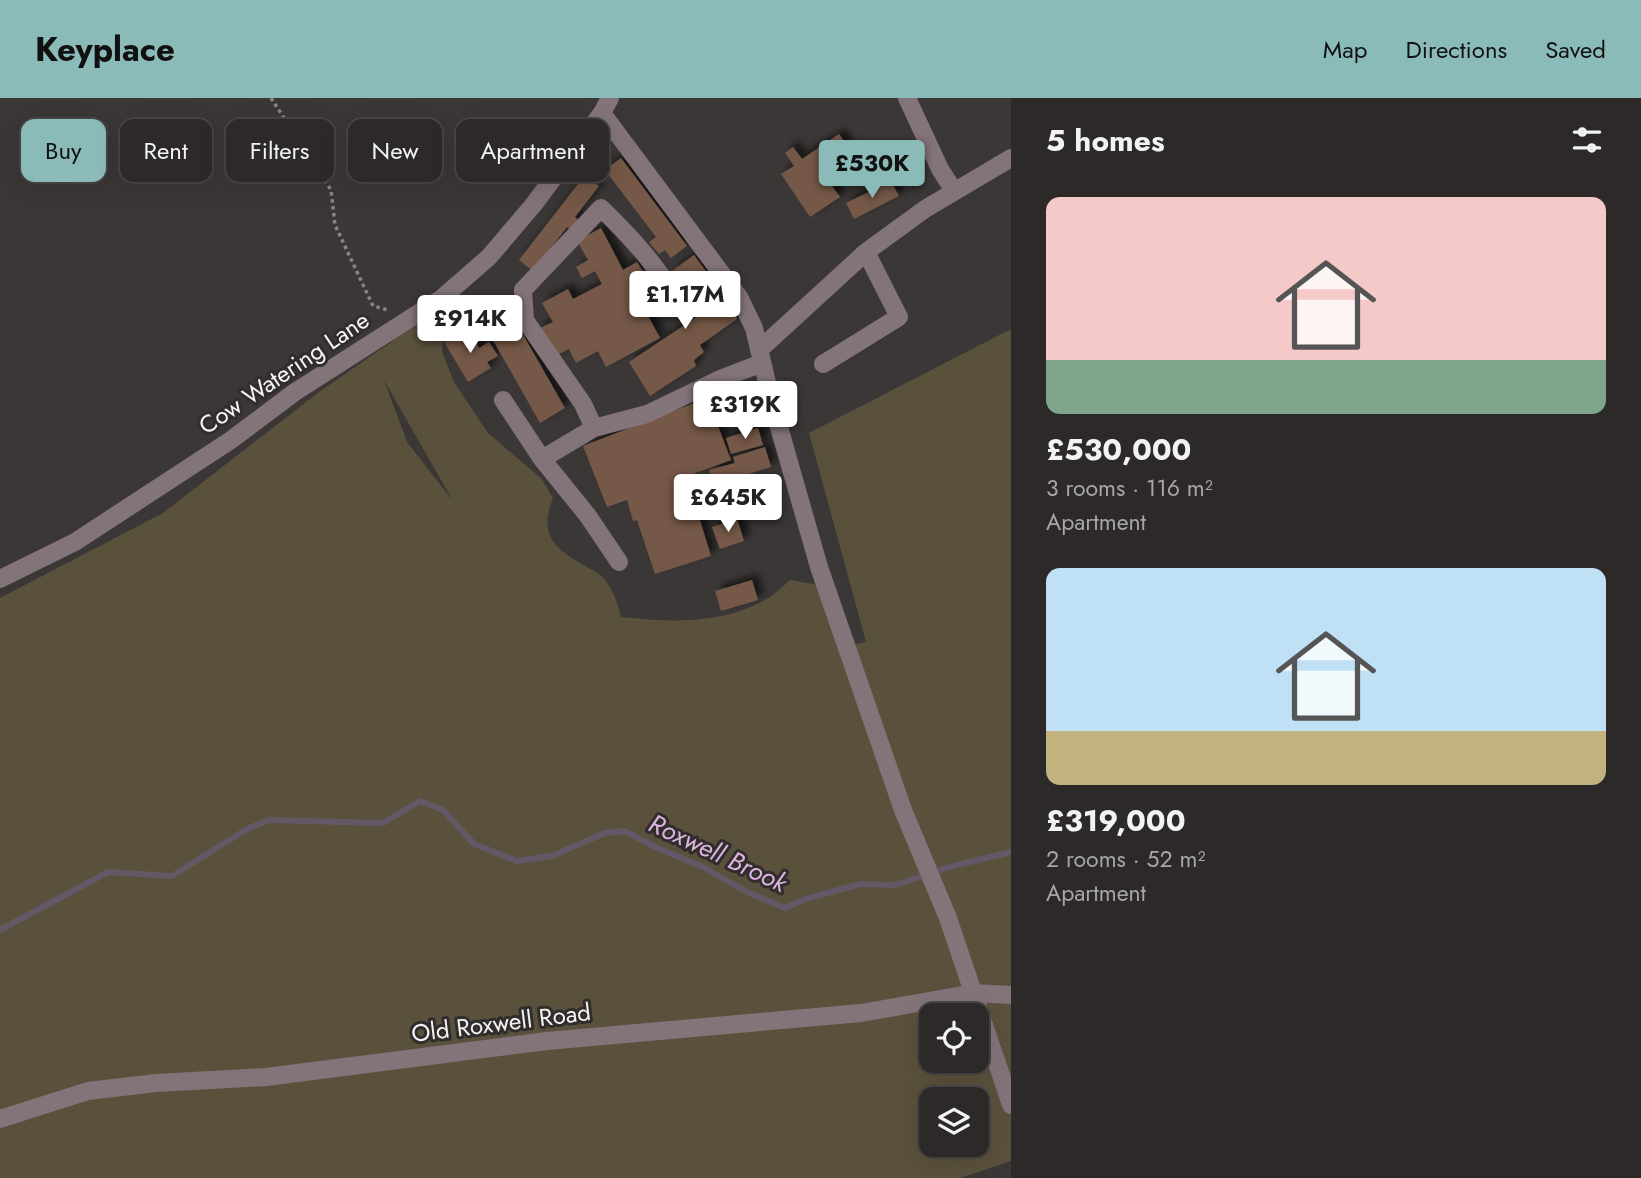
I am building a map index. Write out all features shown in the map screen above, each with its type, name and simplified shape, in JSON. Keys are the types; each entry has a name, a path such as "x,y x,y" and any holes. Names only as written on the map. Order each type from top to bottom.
{"street":[{"path":"907,98 940,169 954,191"},
{"name":"Cow Watering Lane","path":"0,579 75,542 231,440 295,392 442,298 489,257 534,204 606,105"},
{"path":"606,105 739,297 754,328 819,567 903,810 974,993 1011,1105"},
{"path":"542,459 594,428 648,414 761,356 866,252 954,191 1011,158"},
{"path":"594,428 583,404 524,320 523,290 601,208 636,242 664,276 682,308"},
{"path":"823,364 899,317 866,252"},
{"path":"503,400 542,459 588,516 619,562"},
{"name":"Old Roxwell Road","path":"0,1119 88,1091 156,1083 266,1077 547,1041 861,1013 974,993 1011,995"}],"path":[{"path":"271,98 331,190 335,225 373,306 387,308 397,327"}],"shaded area":[{"path":"414,321 435,321 443,338 442,352 454,382 488,433 541,478 553,498 548,529 555,544 570,557 604,578 621,617 658,620 713,618 731,614 765,600 790,580 819,585 831,617 837,648 866,642 809,433 1011,329 1011,1161 961,1178 0,1178 0,598 163,513 319,392 390,343","holes":["384,380 453,501 407,442"]}],"building":[{"path":"839,134 850,150 822,172 840,197 810,217 781,174 794,166 785,153 793,147 802,159"},
{"path":"621,158 687,246 671,258 665,250 659,254 649,242 656,237 609,175 609,167"},
{"path":"891,181 899,196 854,219 846,203"},
{"path":"580,182 594,182 599,186 575,217 580,221 572,231 567,227 533,271 519,260"},
{"path":"601,228 623,270 637,262 643,272 629,280 638,297 660,285 664,294 642,305 660,338 606,367 598,351 576,363 569,349 553,357 538,329 553,322 542,303 568,289 573,299 602,284 595,271 582,278 576,267 588,260 577,241"},
{"path":"694,255 727,300 737,319 700,345 704,352 694,360 696,366 650,396 629,362 704,312 672,271"},
{"path":"506,305 565,408 540,423 481,319"},
{"path":"467,328 479,348 489,342 498,356 487,362 491,368 468,382 444,342"},
{"path":"707,398 731,460 682,478 689,503 694,501 711,556 655,574 637,520 633,521 627,500 607,507 583,446"},
{"path":"758,428 763,445 731,454 726,438"},
{"path":"765,447 771,467 713,485 709,470 735,463 733,457"},
{"path":"737,519 744,541 720,549 712,527"},
{"path":"752,580 758,600 721,611 715,591"}],"waterway":[{"name":"Roxwell Brook","path":"0,930 108,872 172,876 247,829 269,820 383,823 420,801 443,810 474,844 517,861 552,856 605,833 625,831 785,908 806,899 860,884 895,885 953,866 1011,852"}]}
